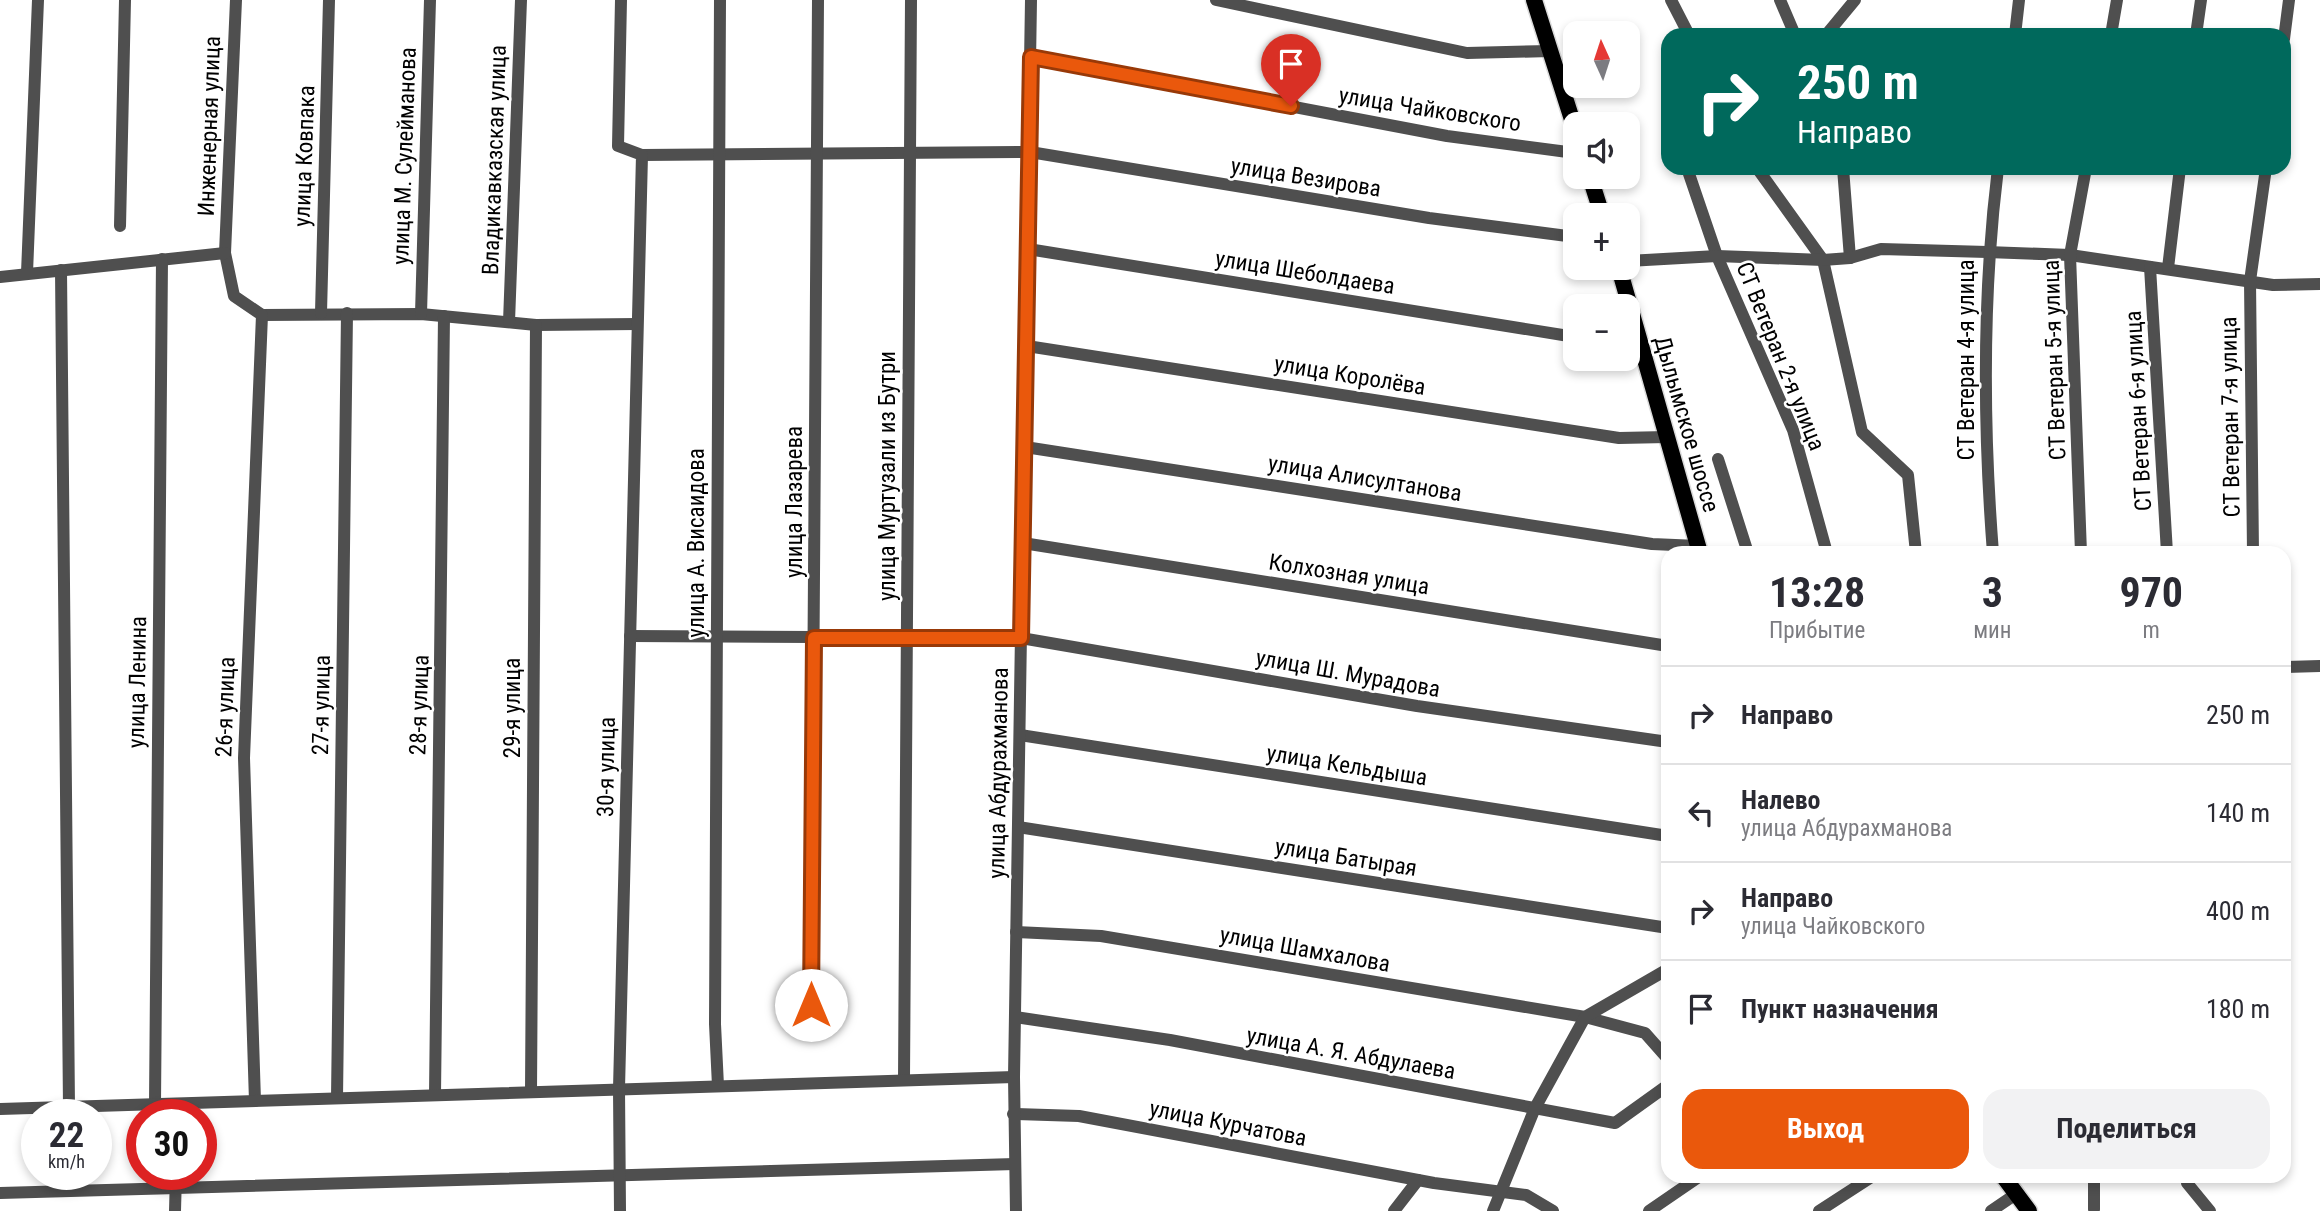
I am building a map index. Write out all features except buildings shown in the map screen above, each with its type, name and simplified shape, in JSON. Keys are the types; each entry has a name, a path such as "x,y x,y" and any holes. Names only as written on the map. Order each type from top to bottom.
{"main road":[{"path":"1534,0 1570,112"},
{"name":"Дылымское шоссе","path":"1640,358 1667,437 1698,546"},
{"path":"2008,1183 2029,1211"}],"street":[{"path":"27,273 38,0"},
{"path":"120,226 125,0"},
{"name":"Инженерная улица","path":"236,0 225,253 234,296 261,315"},
{"name":"улица Ковпака","path":"321,313 329,0"},
{"name":"улица М. Сулейманова","path":"421,314 429,0"},
{"name":"Владикавказская улица","path":"509,322 521,0"},
{"path":"621,0 618,146 642,155"},
{"name":"улица А. Висаидова","path":"718,1086 715,1024 720,0"},
{"name":"улица Лазарева","path":"811,1005 818,0"},
{"name":"улица Муртузали из Бутри","path":"904,1079 911,0"},
{"name":"улица Абдурахманова","path":"1020,1210 1013,1114 1031,0"},
{"path":"1216,0 1467,53 1550,51"},
{"path":"1671,0 1685,28"},
{"path":"1780,0 1792,28"},
{"path":"1832,28 1855,0"},
{"path":"2016,28 2019,0"},
{"path":"2112,28 2117,0"},
{"path":"2197,28 2201,0"},
{"path":"2285,28 2289,0"},
{"name":"улица Чайковского","path":"1031,57 1447,136 1563,151"},
{"name":"улица Везирова","path":"642,155 1030,152 1429,218 1563,235"},
{"name":"30-я улица","path":"620,1211 619,1089 642,155"},
{"name":"СТ Ветеран 2-я улица","path":"1689,175 1717,256 1793,430 1825,546"},
{"path":"1762,175 1823,260 1862,432 1908,475 1915,546"},
{"path":"1844,175 1850,258"},
{"name":"СТ Ветеран 4-я улица","path":"1992,546 1986,465 1985,372 1987,252 1997,175"},
{"name":"СТ Ветеран 5-я улица","path":"2081,546 2070,255 2085,175"},
{"path":"2168,268 2179,175"},
{"name":"СТ Ветеран 7-я улица","path":"2253,546 2250,281 2265,175"},
{"name":"улица Шеболдаева","path":"1028,249 1563,335"},
{"path":"1640,260 1717,256 1823,260 1850,258 1881,249 1987,252 2070,255 2273,285 2320,284"},
{"path":"0,277 225,253"},
{"name":"улица Ленина","path":"155,1099 162,260"},
{"name":"СТ Ветеран 6-я улица","path":"2150,267 2167,546"},
{"path":"61,270 69,1099"},
{"name":"27-я улица","path":"337,1098 347,313"},
{"path":"261,315 421,314 536,325 637,324"},
{"name":"26-я улица","path":"255,1101 244,758 261,315"},
{"name":"28-я улица","path":"435,1095 444,316"},
{"name":"29-я улица","path":"531,1092 536,325"},
{"name":"улица Королёва","path":"1027,346 1619,438 1667,437"},
{"name":"улица Алисултанова","path":"1025,447 1668,546"},
{"path":"1718,459 1746,546"},
{"name":"Колхозная улица","path":"1023,543 1661,645"},
{"name":"улица Ш. Мурадова","path":"630,636 1021,638 1417,706 1661,741"},
{"path":"2291,667 2320,666"},
{"name":"улица Кельдыша","path":"1020,735 1661,835"},
{"name":"улица Батырая","path":"1018,827 1661,927"},
{"name":"улица Шамхалова","path":"1016,932 1101,936 1585,1017 1644,1033 1661,1051"},
{"path":"1493,1211 1535,1108 1585,1017 1661,973"},
{"name":"улица А. Я. Абдулаева","path":"1015,1017 1170,1041 1615,1123 1661,1090"},
{"path":"217,1105 337,1098 1014,1077"},
{"path":"0,1109 21,1108"},
{"name":"улица Курчатова","path":"1013,1114 1079,1116 1418,1180 1526,1195 1553,1211"},
{"path":"217,1187 1015,1164"},
{"path":"1394,1211 1418,1180"},
{"path":"1649,1211 1690,1183"},
{"path":"1819,1211 1862,1183"},
{"path":"2094,1183 2094,1209"},
{"path":"2187,1183 2210,1211"},
{"path":"0,1193 126,1189"},
{"path":"175,1211 176,1190"},
{"path":"1991,1211 2016,1194"}],"route":[{"path":"811,1005 814,638 1021,638 1031,57 1291,106"}]}
